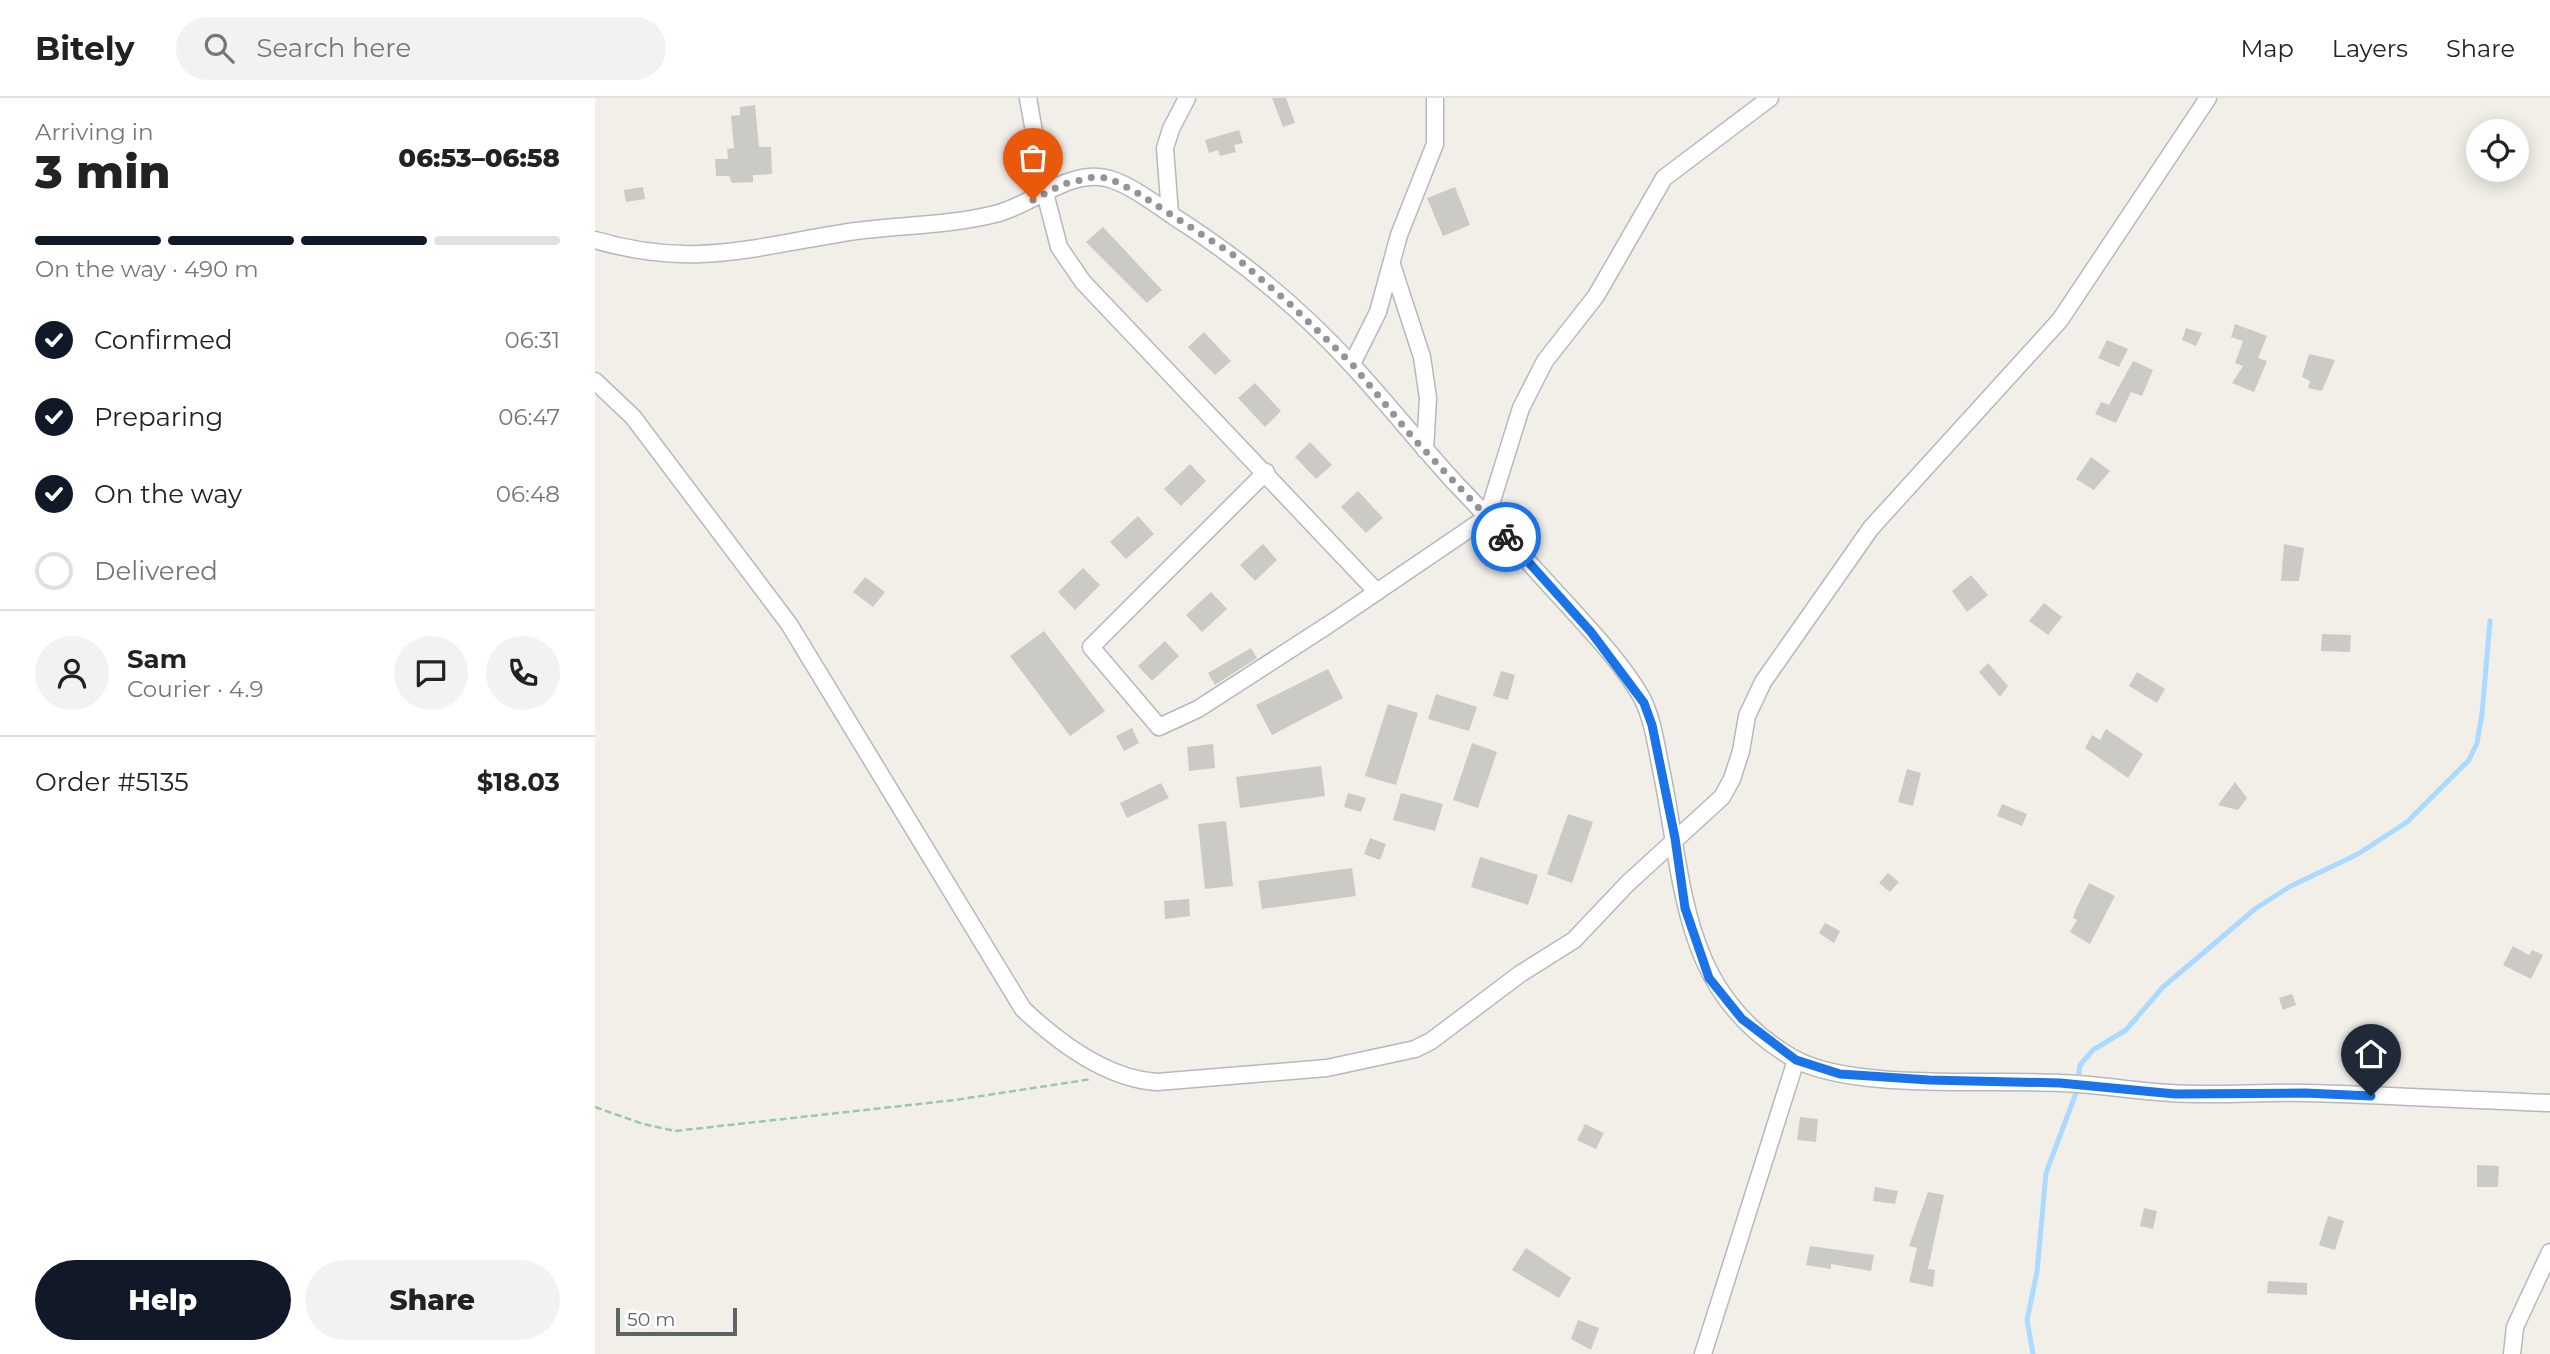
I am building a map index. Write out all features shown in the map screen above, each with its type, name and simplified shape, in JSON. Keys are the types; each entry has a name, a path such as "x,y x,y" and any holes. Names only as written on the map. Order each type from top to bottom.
{"street":[{"path":"1028,98 1045,193 1059,247 1083,282 1377,592"},
{"path":"1170,214 1165,148 1171,129 1187,98"},
{"path":"1352,364 1378,312 1392,262 1436,144 1434,98"},
{"path":"1266,472 1091,647 1159,727 1198,709 1487,517 1521,408 1545,361 1596,296 1664,178 1770,98"},
{"path":"595,381 633,416 789,624 1023,1009 1051,1035 1121,1075 1137,1081 1157,1082 1327,1068 1415,1049 1574,940 1675,838 1722,797 1738,761 1747,716 1763,682 1871,528 2060,320 2208,98"},
{"path":"595,240 633,251 686,256 736,254 853,232 994,215 1020,206 1063,184 1094,177 1109,178 1232,254 1290,304 1352,364 1425,450 1591,632 1644,703 1652,725 1675,838 1685,908 1709,978 1742,1019 1796,1060 1840,1074 1929,1080 2060,1083 2175,1094 2305,1093 2550,1103"},
{"path":"1392,262 1422,357 1428,398 1425,450"},
{"path":"1703,1354 1796,1060"},
{"path":"2512,1354 2515,1327 2550,1252"}],"path":[{"path":"595,1107 643,1124 675,1131 955,1100 1093,1079"}],"building":[{"path":"1272,98 1286,98 1295,123 1283,127"},
{"path":"755,105 759,147 771,147 772,174 753,175 753,182 732,183 729,176 716,176 715,159 728,159 727,149 734,148 731,116 740,115 740,107"},
{"path":"1239,130 1243,143 1234,145 1236,152 1220,156 1218,150 1209,153 1205,140"},
{"path":"643,187 645,199 626,202 624,190"},
{"path":"1455,187 1470,225 1443,236 1427,198"},
{"path":"1103,227 1162,290 1147,303 1086,242"},
{"path":"2235,324 2267,336 2258,358 2267,361 2254,392 2232,383 2243,366 2235,363 2243,341 2231,337"},
{"path":"2186,328 2202,333 2196,346 2182,340"},
{"path":"1204,332 1231,361 1215,375 1188,347"},
{"path":"2107,340 2128,349 2119,367 2098,358"},
{"path":"2309,354 2335,360 2322,391 2308,388 2310,381 2302,377"},
{"path":"2133,361 2153,370 2142,396 2131,392 2116,423 2095,414 2101,402 2109,405"},
{"path":"1255,383 1281,411 1265,427 1238,398"},
{"path":"1310,442 1332,465 1316,479 1295,457"},
{"path":"2091,457 2110,471 2094,490 2076,479"},
{"path":"1190,464 1206,481 1181,506 1164,489"},
{"path":"1358,491 1383,518 1366,533 1341,507"},
{"path":"1138,516 1154,534 1126,559 1110,542"},
{"path":"1263,544 1277,560 1255,581 1240,565"},
{"path":"2284,544 2304,548 2299,581 2281,581"},
{"path":"1083,568 1100,585 1075,610 1058,592"},
{"path":"1971,575 1988,595 1967,612 1952,591"},
{"path":"865,577 885,592 873,607 853,592"},
{"path":"1211,592 1227,609 1202,632 1186,615"},
{"path":"2044,603 2062,617 2048,635 2029,621"},
{"path":"1044,631 1105,711 1070,736 1010,656"},
{"path":"2322,634 2351,635 2350,652 2321,651"},
{"path":"1165,641 1179,656 1152,681 1138,666"},
{"path":"1251,648 1257,658 1215,685 1208,673"},
{"path":"1988,663 2008,686 2000,697 1979,672"},
{"path":"1328,669 1343,698 1272,735 1256,705"},
{"path":"1501,671 1515,675 1508,700 1493,696"},
{"path":"2137,672 2165,689 2157,703 2129,686"},
{"path":"1436,694 1477,707 1469,731 1428,719"},
{"path":"1388,704 1418,713 1396,785 1365,776"},
{"path":"1132,728 1139,743 1124,751 1116,736"},
{"path":"2106,729 2143,754 2128,778 2085,748 2092,735 2100,740"},
{"path":"1472,743 1497,752 1478,808 1453,800"},
{"path":"1213,744 1215,768 1189,771 1187,747"},
{"path":"1321,766 1325,796 1240,808 1236,777"},
{"path":"1907,769 1921,773 1913,806 1898,802"},
{"path":"2235,782 2247,798 2238,810 2218,805"},
{"path":"1161,783 1169,798 1127,818 1120,803"},
{"path":"1348,793 1366,798 1361,812 1344,807"},
{"path":"1401,793 1443,804 1435,831 1393,820"},
{"path":"2002,804 2027,814 2022,826 1997,816"},
{"path":"1568,814 1593,822 1572,883 1547,874"},
{"path":"1226,821 1233,886 1205,889 1198,824"},
{"path":"1370,838 1386,844 1380,860 1364,854"},
{"path":"1480,857 1538,875 1528,905 1471,887"},
{"path":"1352,868 1356,896 1262,909 1258,881"},
{"path":"1888,873 1899,882 1890,892 1879,883"},
{"path":"2089,883 2115,896 2090,944 2070,932 2077,920 2073,918 2076,909"},
{"path":"1189,899 1190,916 1165,919 1164,901"},
{"path":"1825,923 1840,931 1834,943 1819,933"},
{"path":"2513,946 2529,955 2532,950 2543,955 2531,979 2503,965"},
{"path":"2292,994 2296,1005 2283,1010 2279,998"},
{"path":"1800,1117 1818,1119 1816,1142 1797,1140"},
{"path":"1585,1124 1604,1133 1596,1149 1577,1140"},
{"path":"2477,1165 2499,1166 2498,1187 2477,1187"},
{"path":"1875,1187 1898,1191 1895,1204 1873,1201"},
{"path":"1928,1192 1944,1195 1928,1269 1935,1270 1933,1287 1909,1282 1917,1248 1909,1246"},
{"path":"2144,1208 2157,1211 2153,1229 2140,1226"},
{"path":"2328,1216 2344,1221 2335,1250 2319,1245"},
{"path":"1810,1246 1874,1255 1871,1271 1831,1264 1831,1269 1806,1265"},
{"path":"1526,1248 1571,1278 1559,1298 1512,1270"},
{"path":"2268,1281 2307,1283 2307,1295 2267,1293"},
{"path":"1578,1320 1599,1328 1591,1350 1571,1339"}],"waterway":[{"path":"2033,1354 2027,1320 2037,1272 2046,1173 2076,1093 2080,1065 2093,1050 2126,1030 2163,987 2255,909 2289,887 2358,854 2407,822 2469,760 2477,743 2482,714 2490,621"}],"way so far":[{"path":"1033,200 1063,184 1094,177 1109,178 1136,192 1232,254 1290,304 1352,364 1414,439 1506,537"}],"route":[{"path":"1506,537 1591,632 1631,682 1644,703 1652,725 1675,838 1685,908 1709,978 1742,1019 1796,1060 1840,1074 1929,1080 2060,1083 2175,1094 2305,1093 2371,1096"}]}
